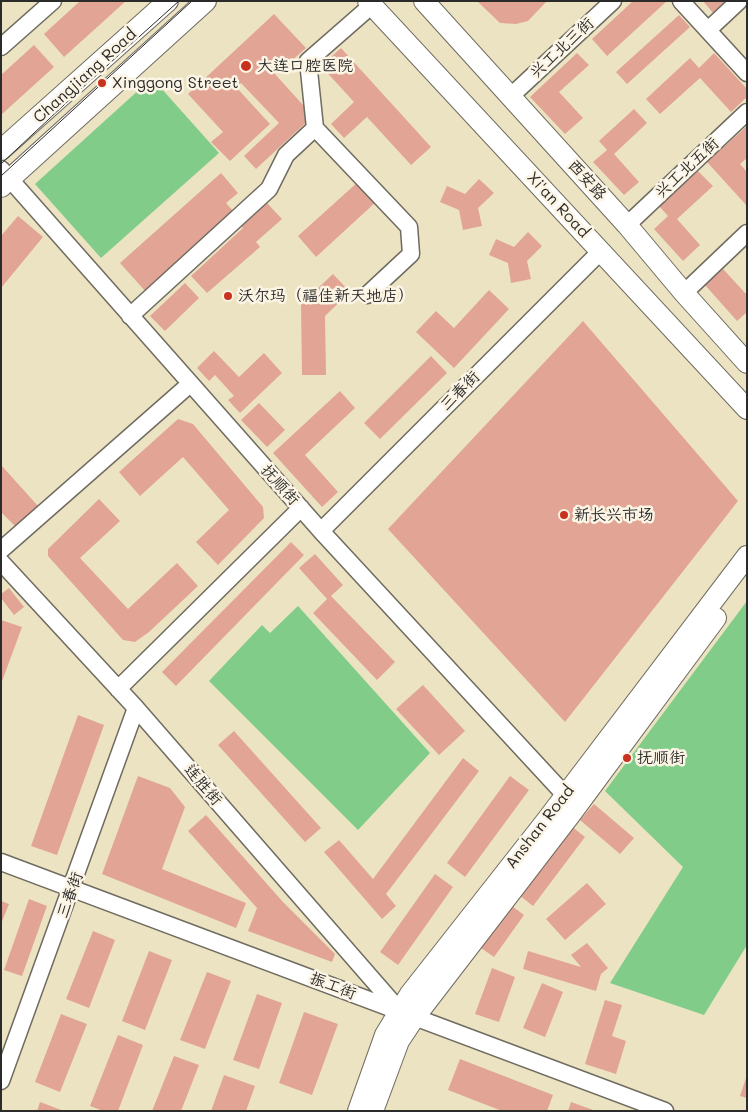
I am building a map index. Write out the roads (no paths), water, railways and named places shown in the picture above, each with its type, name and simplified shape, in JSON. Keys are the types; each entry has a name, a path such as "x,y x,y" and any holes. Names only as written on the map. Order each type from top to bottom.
{"main road":[{"name":"Changjiang Road","path":"1,150 168,1"},
{"name":"Changjiang Road","path":"4,178 206,1"},
{"name":"西安路","path":"424,1 628,225 684,293 747,363"},
{"name":"Xi'an Road","path":"370,3 747,409"},
{"name":"Anshan Road","path":"374,1111 408,1014 410,994 747,556"},
{"name":"Anshan Road","path":"358,1111 385,1035 408,1014 747,579"}],"street":[{"path":"1,47 53,1"},
{"name":"兴工北三街","path":"511,96 613,1"},
{"path":"682,1 747,73"},
{"path":"708,30 739,1"},
{"path":"367,295 411,254 409,227 315,128 308,61 370,3"},
{"name":"兴工北五街","path":"628,225 747,112"},
{"path":"130,316 269,189 286,155 315,128"},
{"name":"抚顺街","path":"4,178 130,316 300,508 565,795"},
{"path":"684,293 747,234"},
{"name":"三春街","path":"321,531 600,250"},
{"path":"1,550 190,384"},
{"path":"118,688 300,508"},
{"name":"连胜街","path":"1,562 118,688 408,1014"},
{"name":"三春街","path":"1,1081 136,708"},
{"name":"振工街","path":"1,862 665,1111"}],"tram line":[{"path":"1,164 179,1"},
{"path":"1,176 192,1"}],"place":[{"name":"大连口腔医院","path":"246,66"},
{"name":"Xinggong Street","path":"102,83"},
{"name":"沃尔玛（福佳新天地店）","path":"228,296"},
{"name":"新长兴市场","path":"564,515"},
{"name":"抚顺街","path":"627,758"}]}
